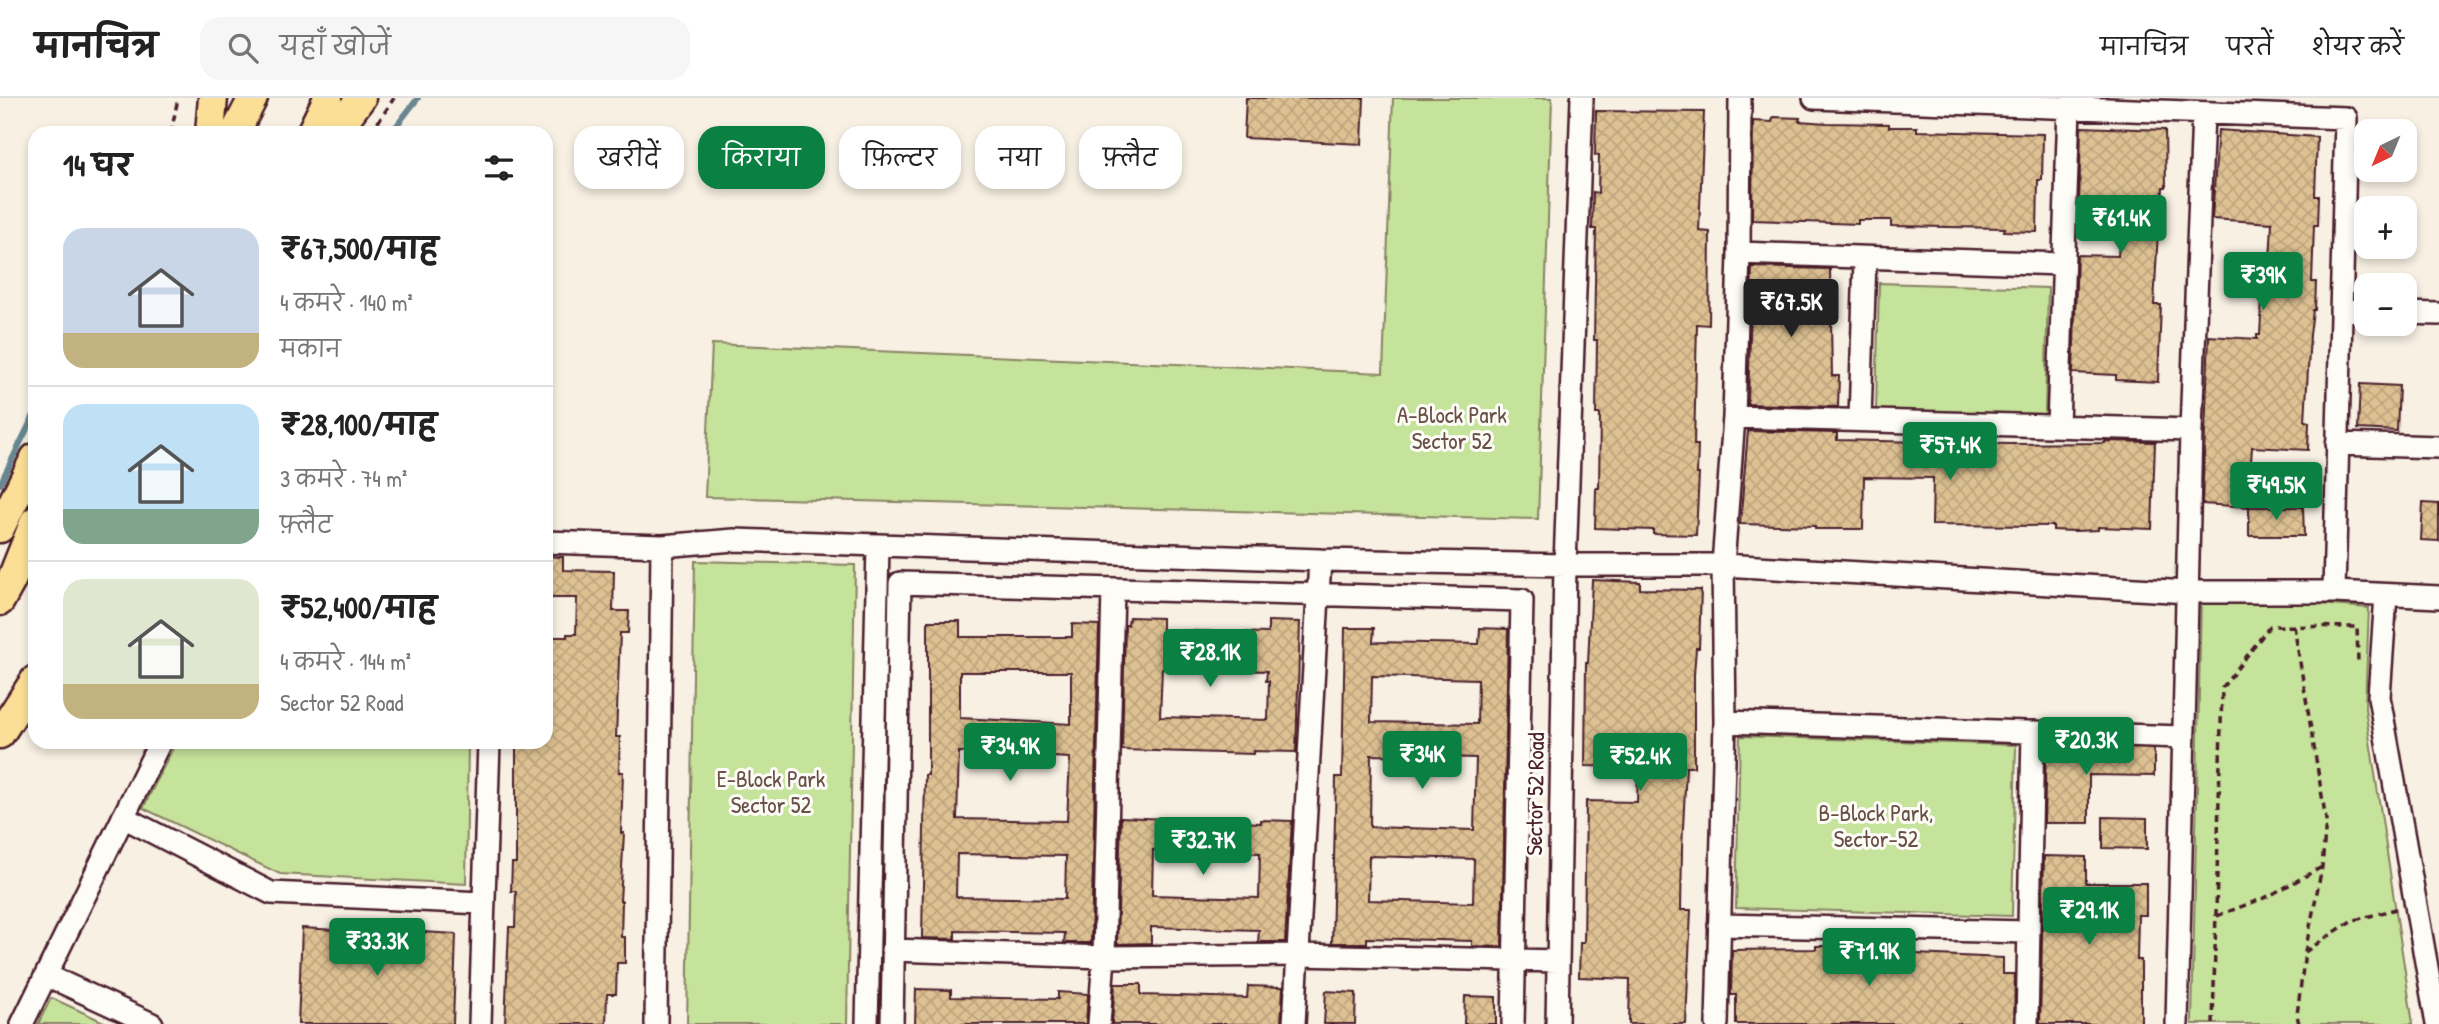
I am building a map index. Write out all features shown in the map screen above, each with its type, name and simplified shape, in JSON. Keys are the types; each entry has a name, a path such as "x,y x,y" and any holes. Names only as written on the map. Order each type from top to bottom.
{"main road":[{"path":"211,126 213,98"},
{"path":"239,126 253,98"},
{"path":"314,126 328,98"},
{"path":"340,126 361,98"},
{"path":"0,528 28,472"},
{"path":"0,601 28,538"},
{"path":"0,734 28,691"}],"street":[{"name":"Sector 52 Road","path":"1557,1024 1564,565 1582,98"},
{"path":"1717,1024 1725,722 1723,565 1734,417 1740,253 1741,98"},
{"path":"1814,98 2346,118 2334,592"},
{"path":"2058,426 2069,108"},
{"path":"2177,1024 2182,737 2203,113"},
{"path":"1740,253 2063,264"},
{"path":"1860,421 1865,258"},
{"path":"2341,310 2354,311"},
{"path":"2417,313 2439,314"},
{"path":"1734,417 2191,430"},
{"path":"2337,444 2439,447"},
{"path":"553,542 662,547 734,540 1320,560 1723,565 2188,592 2334,592 2439,597"},
{"path":"867,1024 878,546"},
{"path":"656,1024 662,547"},
{"path":"1294,1024 1320,560"},
{"path":"892,1024 900,583 1522,600 1513,1024"},
{"path":"1099,1024 1104,957 1113,589"},
{"path":"2386,595 2379,697 2437,1024"},
{"path":"1725,722 2182,737"},
{"path":"2026,1024 2033,732"},
{"path":"22,1024 157,749"},
{"path":"480,1024 489,749"},
{"path":"123,817 271,893 482,904"},
{"path":"1719,925 2028,932"},
{"path":"892,950 1104,957 1298,955 1558,961"},
{"path":"46,975 152,1024"}],"path":[{"path":"172,126 178,98"},
{"path":"376,126 394,98"},
{"path":"2213,1024 2222,688 2270,626 2357,627 2358,668"},
{"path":"2294,626 2326,820 2322,867 2305,952 2297,1015 2299,1024"},
{"path":"2216,917 2269,896 2322,867"},
{"path":"2305,952 2351,921 2396,909 2398,922"}],"green space":[{"name":"A-Block Park Sector 52","path":"1393,98 1552,98 1538,519 705,497 712,344 1383,373"},
{"path":"1879,283 2048,288 2045,415 1876,410"},
{"name":"E-Block Park Sector 52","path":"695,561 855,565 847,1024 687,1024"},
{"path":"2201,595 2369,608 2365,708 2413,1024 2192,1024"},
{"name":"B-Block Park, Sector-52","path":"1740,736 2016,745 2012,916 1736,908"},
{"path":"172,749 468,749 466,884 280,874 143,808"},
{"path":"52,998 108,1024 38,1024"}],"building":[{"path":"1246,98 1364,98 1362,144 1244,138"},
{"path":"1596,111 1704,112 1699,231 1710,232 1709,325 1697,324 1694,445 1698,445 1699,474 1696,535 1595,528 1596,488 1599,488 1600,414 1596,414 1597,340 1594,340 1596,229 1592,229 1593,192 1598,193"},
{"path":"1773,117 1827,123 1889,124 1889,127 1917,127 1917,131 2043,134 2042,180 2038,180 2037,232 2004,231 2005,228 1891,226 1891,220 1858,220 1858,224 1752,220 1753,121 1772,122"},
{"path":"2081,127 2165,130 2166,187 2163,187 2162,212 2159,212 2154,305 2161,305 2158,382 2116,380 2116,375 2073,373 2077,255 2118,256 2121,209 2079,206"},
{"path":"2218,130 2317,137 2315,196 2319,196 2318,225 2314,225 2312,282 2316,282 2315,310 2310,335 2305,421 2309,422 2308,450 2252,447 2248,507 2202,504 2209,336 2257,339 2257,335 2260,335 2263,280 2269,280 2272,223 2212,219"},
{"path":"1752,267 1830,269 1832,376 1839,376 1838,407 1748,404"},
{"path":"2360,384 2399,386 2397,431 2358,429"},
{"path":"1748,431 1837,433 1837,440 2010,444 2155,442 2152,529 2098,527 2098,530 2074,531 2053,530 2053,526 1932,525 1933,478 1864,477 1863,529 1740,524"},
{"path":"2423,503 2439,504 2439,541 2421,540"},
{"path":"2249,507 2303,507 2304,536 2249,536"},
{"path":"553,556 563,557 563,570 614,571 613,611 629,611 628,633 620,633 616,737 620,737 619,772 623,772 621,833 624,833 620,901 625,963 617,963 616,994 607,994 606,1024 505,1024 509,927 515,927 516,892 511,891 512,863 516,863 516,749 553,749 553,637 576,634 577,598 553,598"},
{"path":"1592,580 1640,582 1640,589 1701,590 1699,648 1696,648 1694,675 1694,767 1686,767 1682,849 1681,910 1691,910 1686,1024 1629,1024 1630,979 1579,977 1580,943 1584,943 1586,801 1637,802 1638,767 1585,766 1586,663"},
{"path":"1129,617 1162,618 1162,630 1268,633 1268,621 1300,622 1296,752 1253,751 1253,754 1122,750 1125,625 1128,625","holes":["1162,668 1267,671 1268,720 1160,717"]},
{"path":"928,621 960,621 960,637 1072,637 1072,624 1099,625 1091,943 1064,943 1065,933 955,931 955,939 922,938 925,775 928,775","holes":["960,672 1071,672 1071,724 960,718","959,752 1070,758 1067,821 957,819","957,854 1066,856 1065,899 956,897"]},
{"path":"1345,628 1374,628 1373,642 1479,644 1480,628 1508,629 1502,947 1472,946 1472,941 1367,938 1367,943 1332,943 1336,777 1342,777","holes":["1372,676 1478,679 1477,724 1371,722","1371,755 1476,758 1474,830 1370,827","1369,856 1474,859 1473,903 1368,900"]},
{"path":"2046,746 2154,749 2154,776 2089,775 2089,823 2044,823"},
{"path":"1121,817 1261,823 1261,820 1292,821 1285,942 1258,942 1259,930 1151,927 1151,943 1117,944","holes":["1153,850 1260,853 1259,898 1152,895"]},
{"path":"2103,817 2147,818 2147,849 2103,848"},
{"path":"2044,856 2086,857 2086,883 2146,883 2146,915 2138,915 2137,960 2141,960 2141,1024 2040,1024"},
{"path":"302,928 456,934 453,1024 298,1024"},
{"path":"1843,942 1872,943 1872,952 2003,958 2003,974 2015,974 2014,1024 1736,1024 1736,995 1731,995 1732,950 1816,949 1816,946 1843,946"},
{"path":"1115,984 1141,984 1141,995 1247,998 1248,986 1283,987 1281,1024 1112,1024"},
{"path":"916,989 951,990 951,997 1058,999 1058,992 1088,994 1086,1024 915,1024"},
{"path":"1326,991 1356,993 1355,1024 1324,1024"},
{"path":"1465,996 1496,997 1496,1024 1464,1024"}],"waterway":[{"path":"396,126 418,98"},
{"path":"0,484 28,427"}]}
